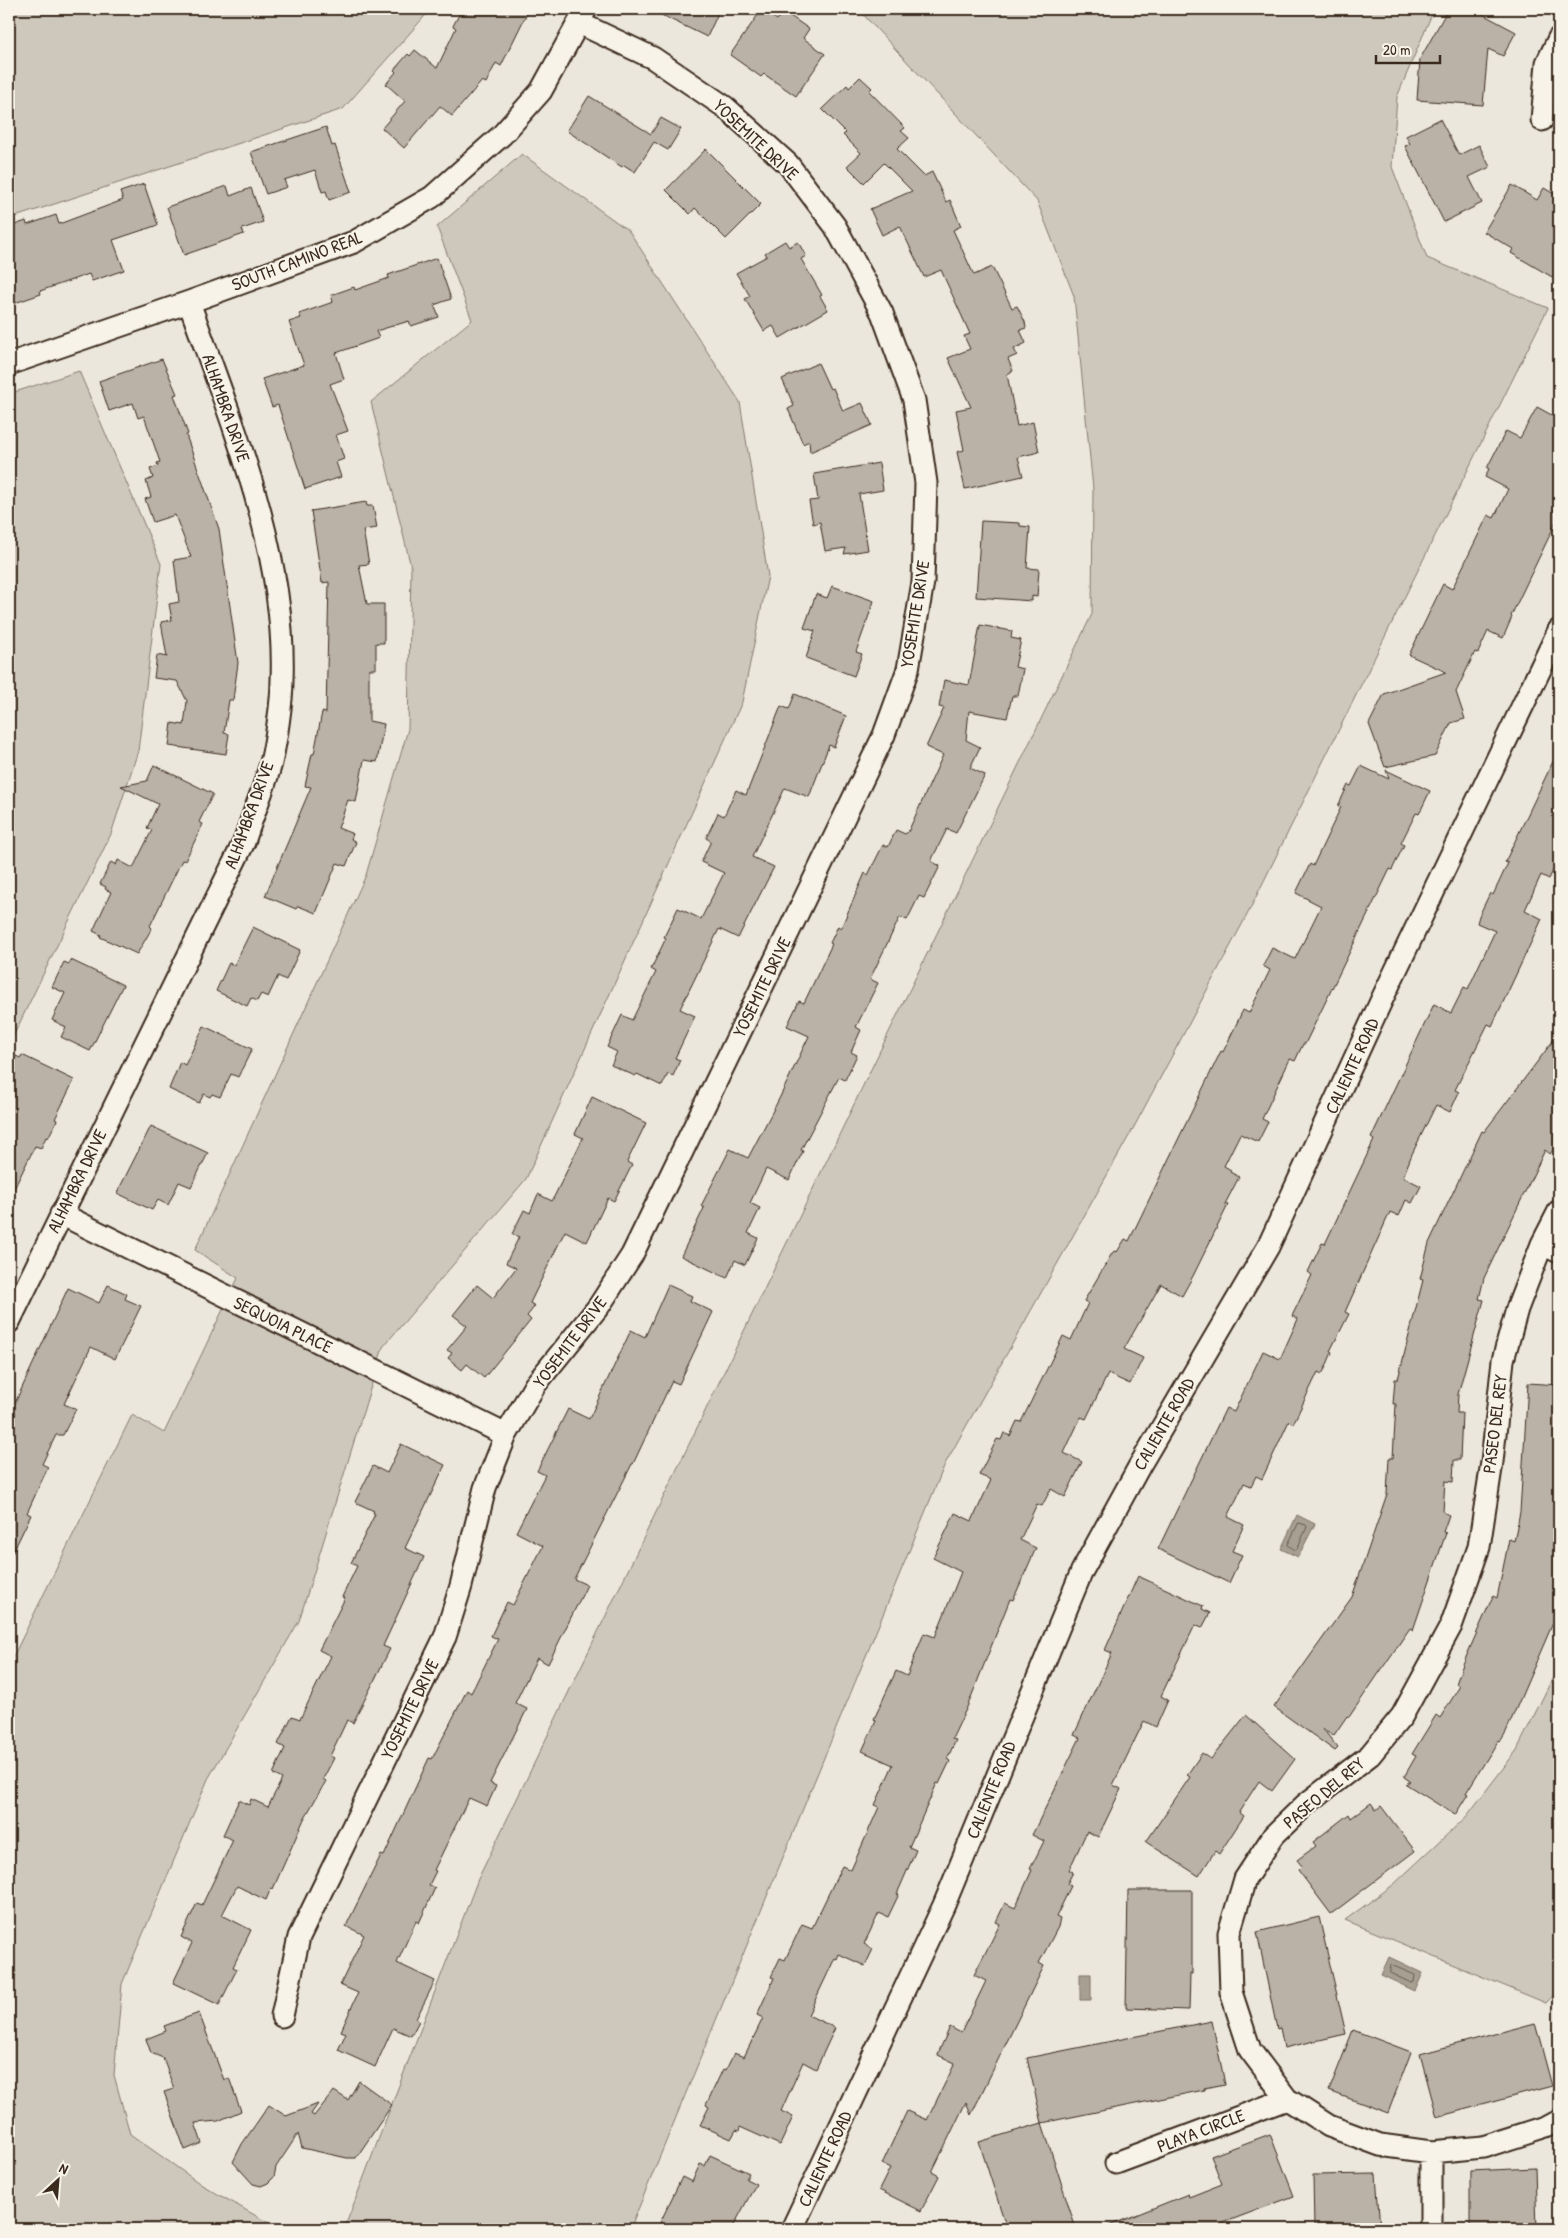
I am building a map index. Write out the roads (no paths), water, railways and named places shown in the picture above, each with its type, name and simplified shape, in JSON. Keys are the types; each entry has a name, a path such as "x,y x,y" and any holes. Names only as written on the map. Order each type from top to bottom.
{"street":[{"name":"SOUTH CAMINO REAL","path":"9,364 189,302 354,242 432,197 502,135 541,91 583,16"},
{"name":"YOSEMITE DRIVE","path":"282,2016 299,1936 445,1637 461,1586 485,1488 506,1435 535,1385 599,1306 632,1255 884,734 908,669 923,582 926,483 914,400 882,313 835,226 788,164 725,108 653,58 583,16"},
{"path":"1542,120 1547,63 1559,38"},
{"name":"ALHAMBRA DRIVE","path":"9,1322 244,842 271,763 281,690 281,610 268,544 237,438 189,302"},
{"name":"CALIENTE ROAD","path":"792,2229 944,1905 1082,1571 1145,1457 1268,1247 1383,997 1559,630"},
{"name":"PASEO DEL REY","path":"1559,1211 1550,1248 1517,1309 1503,1360 1492,1462 1479,1547 1451,1626 1402,1716 1370,1755 1306,1804 1274,1835 1245,1879 1229,1933 1231,1992 1250,2050 1287,2098 1329,2126 1380,2145 1431,2152 1483,2147 1546,2127 1559,2120"},
{"name":"SEQUOIA PLACE","path":"61,1214 506,1435"},
{"name":"PLAYA CIRCLE","path":"1116,2163 1287,2098"},
{"path":"1431,2152 1431,2229"}],"water":[{"path":"1297,1515 1315,1524 1298,1557 1281,1549"},
{"path":"1389,1957 1423,1973 1415,1991 1381,1975"},
{"path":"1080,1974 1091,1974 1091,2000 1080,2000"}]}
